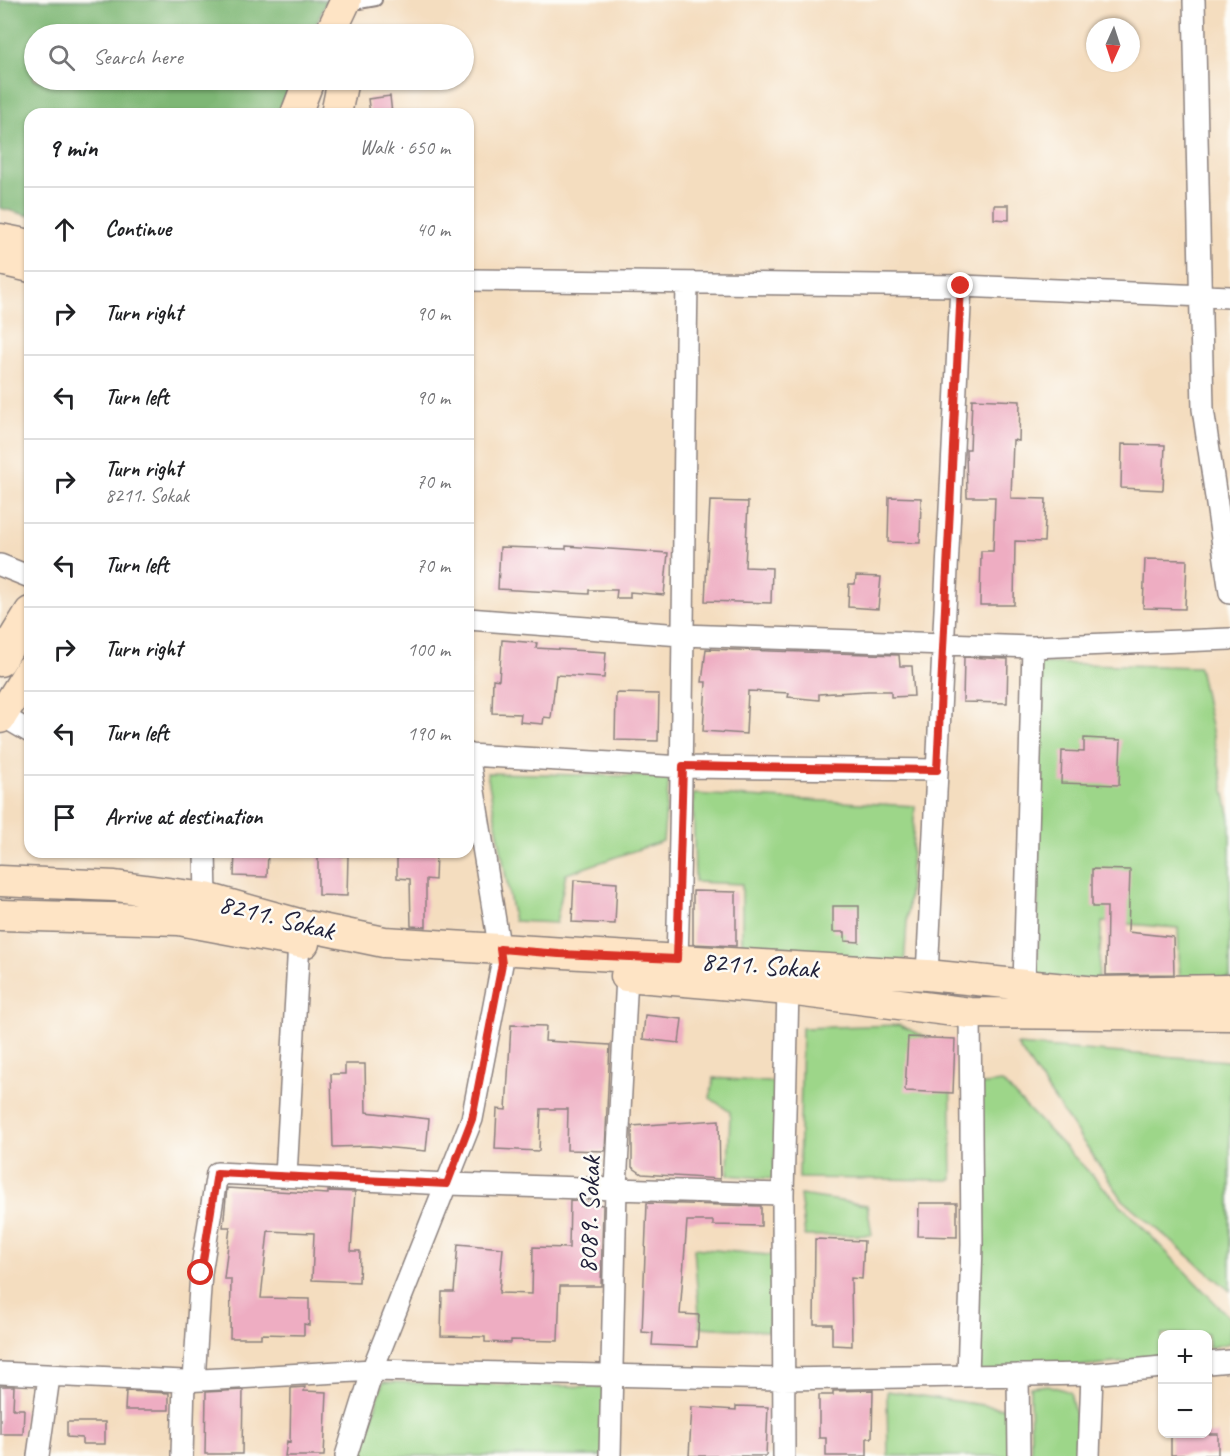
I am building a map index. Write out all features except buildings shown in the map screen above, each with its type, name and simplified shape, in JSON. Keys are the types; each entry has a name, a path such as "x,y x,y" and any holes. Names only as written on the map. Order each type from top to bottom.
{"street":[{"path":"1194,0 1198,297 1203,409 1224,515 1230,593"},
{"path":"339,24 360,1"},
{"path":"355,24 360,1"},
{"path":"298,108 305,90"},
{"path":"337,108 341,90"},
{"path":"0,239 17,262"},
{"path":"474,280 961,286 1230,297"},
{"path":"677,959 683,766 681,635 687,284"},
{"path":"927,975 961,286"},
{"path":"0,565 24,575"},
{"path":"474,619 681,635 1033,647 1230,639"},
{"path":"0,661 24,622"},
{"path":"1024,985 1033,647"},
{"path":"24,680 1,717 24,729"},
{"path":"474,755 683,766 937,770"},
{"path":"346,1456 373,1371 472,1119 501,956 474,792"},
{"path":"205,858 206,898"},
{"name":"8211. Sokak","path":"0,881 115,886 206,898 302,925 384,942 501,956 559,954 677,959 927,975 1096,992 1230,990"},
{"path":"0,915 178,920 386,956 501,956 627,976 788,990 970,1013 1230,1015"},
{"path":"286,1176 299,942"},
{"name":"8089. Sokak","path":"610,1456 616,1187 627,976"},
{"path":"784,1456 783,1194 788,990"},
{"path":"968,1376 972,1244 970,1013"},
{"path":"182,1456 201,1273 217,1173 447,1184 616,1187 783,1194"},
{"path":"1212,1362 1230,1360"},
{"path":"0,1373 49,1377 189,1380 373,1371 783,1378 1092,1374 1158,1367"},
{"path":"1089,1456 1092,1374"},
{"path":"1018,1375 1019,1456"},
{"path":"38,1456 49,1377"}],"green space":[{"path":"0,0 327,0 316,24 24,24 24,90 292,90 285,108 24,108 24,214 0,208"},
{"path":"1039,663 1199,667 1230,819 1230,978 1180,984 1178,928 1102,922 1098,981 1038,976"},
{"path":"487,773 669,777 663,841 566,874 556,923 514,921"},
{"path":"693,794 915,806 904,966 742,953 742,884 695,882"},
{"path":"899,1025 938,1042 950,1056 952,1180 799,1178 802,1028"},
{"path":"1017,1045 1227,1061 1230,1064 1230,1291 1123,1200"},
{"path":"714,1078 780,1083 773,1179 728,1175 730,1112 710,1098"},
{"path":"1002,1082 1230,1318 1230,1343 1212,1347 1212,1330 1158,1330 1158,1359 974,1375 977,1085"},
{"path":"800,1195 867,1205 872,1235 805,1236"},
{"path":"694,1248 778,1256 768,1331 700,1327"},
{"path":"383,1382 604,1387 603,1456 361,1456"},
{"path":"1048,1385 1070,1392 1078,1430 1077,1456 1031,1456 1030,1387"},
{"path":"887,1391 1016,1410 1016,1456 888,1456"}],"route":[{"path":"201,1273 217,1173 447,1184 472,1119 502,964 500,949 677,959 683,766 937,770 961,286"}]}
